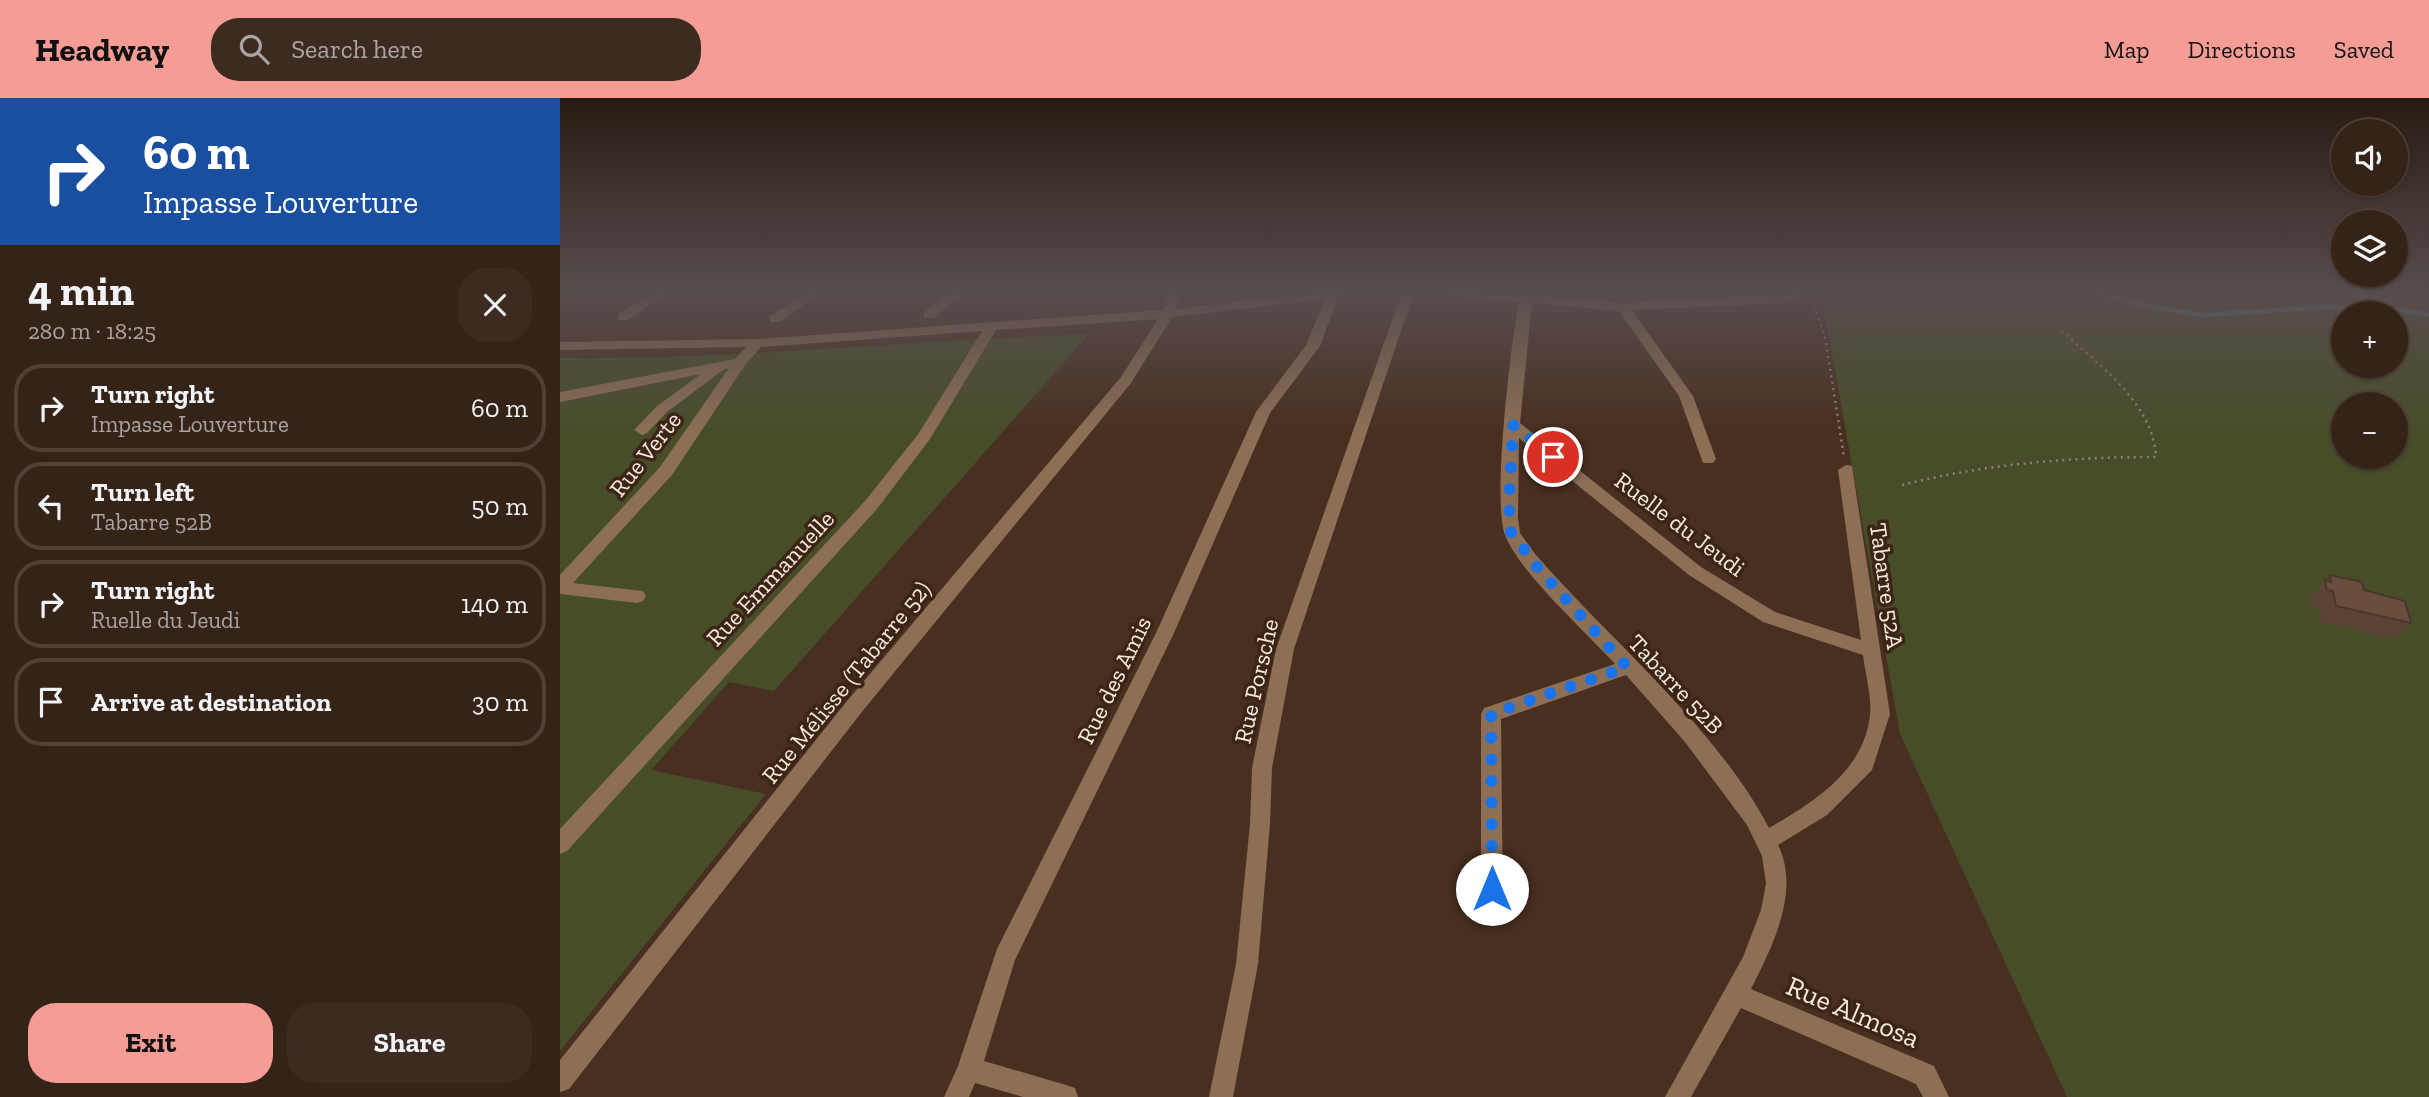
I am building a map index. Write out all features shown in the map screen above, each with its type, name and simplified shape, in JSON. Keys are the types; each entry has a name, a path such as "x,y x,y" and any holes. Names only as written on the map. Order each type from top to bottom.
{"street":[{"path":"560,346 757,343 818,339"},
{"name":"Rue Emmanuelle","path":"560,844 871,505 925,436 984,339"},
{"name":"Rue Mélisse (Tabarre 52)","path":"560,1080 854,707 1126,380 1152,339"},
{"name":"Rue des Amis","path":"956,1097 969,1069 1005,957 1165,633 1263,412 1317,339"},
{"name":"Rue Porsche","path":"1221,1097 1247,964 1262,768 1285,649 1392,339"},
{"name":"Tabarre 52B","path":"1522,339 1513,425 1509,505 1511,532 1538,568 1705,751 1746,806 1767,840 1778,880 1768,926 1677,1097"},
{"path":"1645,339 1686,396 1708,459"},
{"name":"Rue Verte","path":"560,587 568,570 666,471 740,362 757,343"},
{"path":"560,397 740,362"},
{"path":"642,430 662,409 722,366"},
{"name":"Ruelle du Jeudi","path":"1513,425 1695,571 1769,617 1872,651"},
{"name":"Tabarre 52A","path":"1767,840 1821,809 1865,764 1880,714 1846,470"},
{"path":"560,587 638,596"},
{"path":"1492,914 1491,714 1627,667"},
{"name":"Rue Almosa","path":"1734,994 1924,1075 1937,1097"},
{"path":"969,1069 1066,1097"}],"path":[{"path":"1825,339 1846,470"},
{"path":"1902,485 1937,476 1959,475 2023,462 2079,457 2156,457 2158,444 2147,418 2126,392 2070,339"}],"green space":[{"path":"996,339 1085,339 774,691 729,682 651,770 766,794 560,1051 560,358 758,353"},
{"path":"1829,339 2331,339 2331,378 2408,378 2408,339 2429,339 2429,1097 2067,1097 1900,734"}],"building":[{"path":"2330,575 2362,582 2364,590 2405,601 2411,623 2336,606 2333,591 2327,590 2325,580 2331,582"}],"route":[{"path":"1492,889 1491,714 1627,667 1538,568 1511,532 1509,505 1513,425 1553,457"}]}
